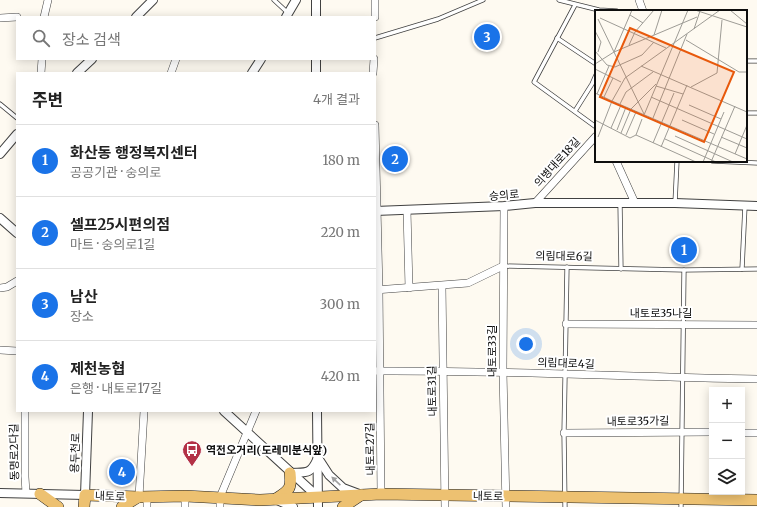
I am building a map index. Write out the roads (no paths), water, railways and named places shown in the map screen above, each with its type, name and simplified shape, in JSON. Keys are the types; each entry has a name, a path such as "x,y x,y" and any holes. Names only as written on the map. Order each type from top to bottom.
{"main road":[{"path":"275,499 287,491 292,483 290,473"},
{"path":"40,494 58,507"},
{"name":"내토로","path":"85,495 185,502 260,503 275,499 318,502 361,495 381,494 446,495 506,502 681,503 757,500"},
{"path":"84,507 85,495"},
{"path":"343,507 361,495"},
{"path":"122,507 144,500"}],"street":[{"path":"43,16 48,0"},
{"path":"137,16 153,0"},
{"path":"287,15 296,0"},
{"path":"316,0 316,16"},
{"path":"375,0 375,16"},
{"path":"639,0 643,10"},
{"path":"0,18 16,17"},
{"path":"41,72 42,60"},
{"path":"79,72 91,60"},
{"path":"171,72 176,60"},
{"path":"253,72 260,60"},
{"path":"316,60 316,72"},
{"path":"373,72 374,60"},
{"path":"0,154 16,135"},
{"name":"의병대로18길","path":"535,203 595,137"},
{"path":"616,162 635,203"},
{"name":"숭의로","path":"376,211 504,206 535,203 675,203 757,206"},
{"name":"내토로33길","path":"504,206 503,372 506,502"},
{"path":"407,210 410,288"},
{"name":"내토로27길","path":"376,211 377,371 381,494"},
{"path":"0,218 16,232"},
{"name":"의림대로6길","path":"377,290 468,283 503,266"},
{"path":"0,288 7,287 16,282"},
{"name":"내토로31길","path":"442,286 445,507"},
{"name":"내토로35나길","path":"566,324 757,325"},
{"path":"0,350 16,351"},
{"name":"의림대로4길","path":"377,371 503,372 757,379"},
{"name":"동명로2다길","path":"24,412 26,493"},
{"name":"용두천로","path":"85,495 88,412"},
{"path":"144,412 144,500"},
{"path":"225,412 290,473 318,502"},
{"path":"220,502 256,412"},
{"path":"317,412 318,502"},
{"name":"내토로35가길","path":"564,433 709,432"},
{"path":"745,433 757,433"},
{"path":"290,473 306,472 313,469 318,458"},
{"path":"318,458 329,475 343,488 361,495"},
{"name":"내토로","path":"0,493 85,495"},
{"path":"275,499 293,507"}],"lane":[{"path":"274,0 287,15"},
{"path":"376,38 438,19 483,0"},
{"path":"559,0 599,10"},
{"path":"575,5 534,82 595,125"},
{"path":"557,38 595,63"},
{"path":"575,111 595,77"},
{"path":"0,104 16,117"},
{"path":"675,203 677,162"},
{"path":"734,162 757,163"},
{"path":"620,203 621,269"},
{"path":"742,269 744,205"},
{"name":"의림대로6길","path":"503,266 684,270 757,269"},
{"path":"565,502 564,433 567,267"},
{"path":"681,503 684,270"}],"place":[{"name":"남산","path":"487,37"},
{"name":"셀프25시편의점","path":"395,159"},
{"name":"화산동 행정복지센터","path":"684,250"},
{"name":"역전오거리(도레미분식앞)","path":"192,467"},
{"name":"제천농협","path":"122,472"}]}
